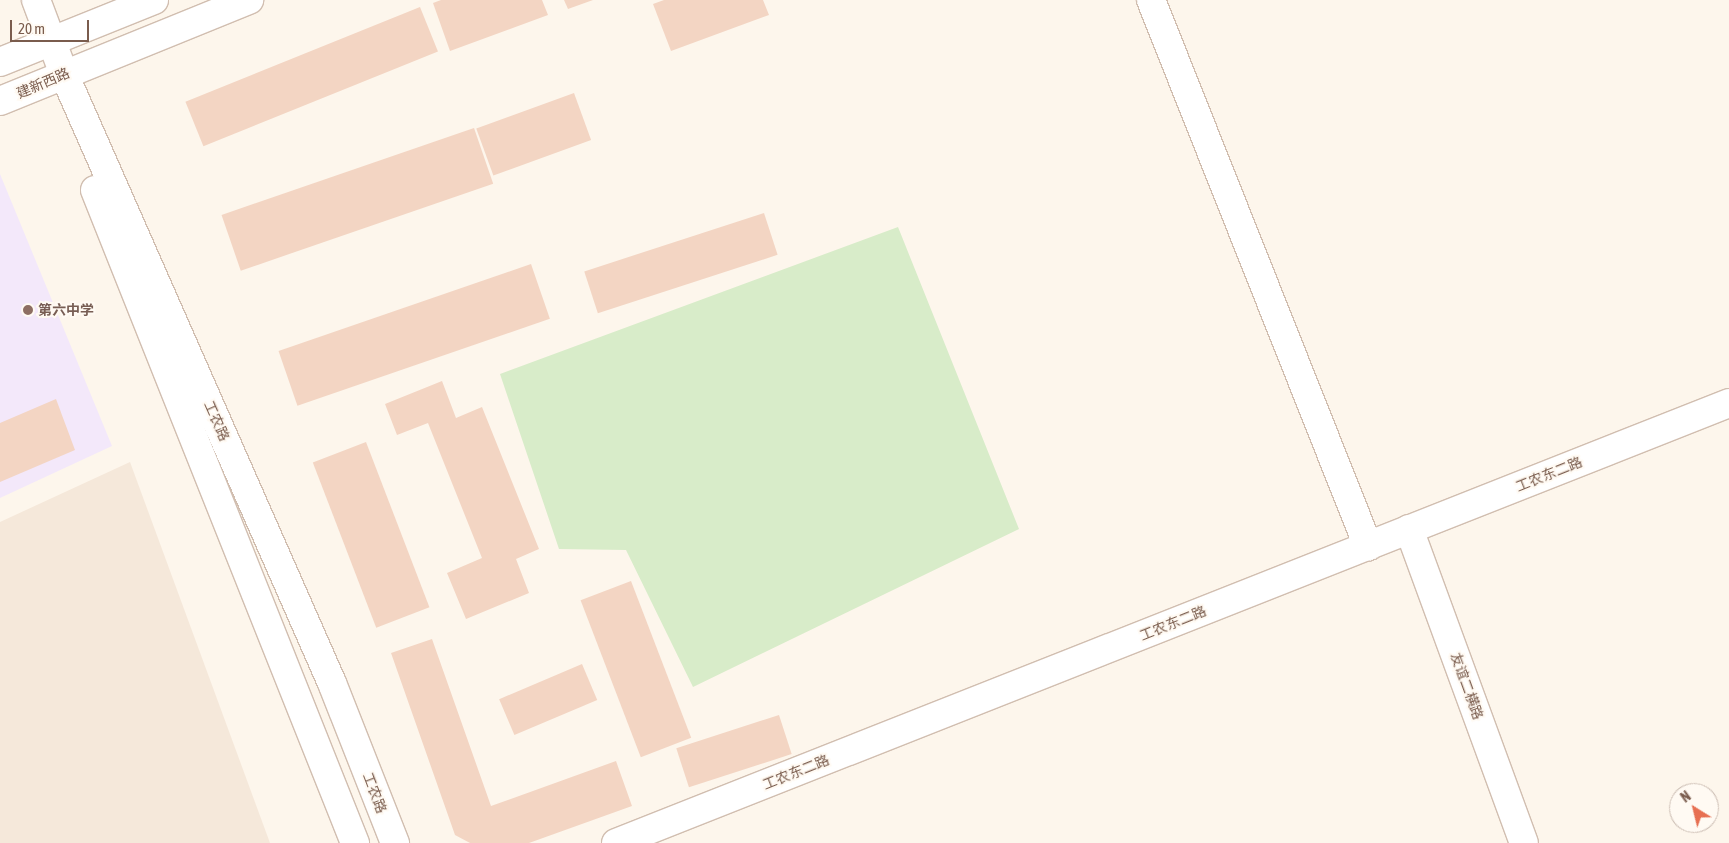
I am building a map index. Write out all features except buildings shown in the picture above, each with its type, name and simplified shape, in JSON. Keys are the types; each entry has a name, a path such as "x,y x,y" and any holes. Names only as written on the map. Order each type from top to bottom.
{"street":[{"name":"工农路","path":"22,0 55,40"},
{"name":"工农路","path":"36,0 55,40 355,843"},
{"path":"0,62 154,0"},
{"name":"建新西路","path":"0,101 249,0"},
{"path":"1151,0 1368,546"},
{"name":"工农路","path":"67,73 332,683 395,843"},
{"name":"工农东二路","path":"616,843 1729,403"},
{"name":"友谊二横路","path":"1409,529 1524,843"}],"shaded area":[{"name":"第六中学","path":"0,174 112,446 0,498"},
{"path":"130,462 270,843 0,843 0,522"}],"green space":[{"path":"898,227 1019,529 693,687 626,550 559,549 500,374"}],"place":[{"name":"第六中学","path":"28,310"}]}
